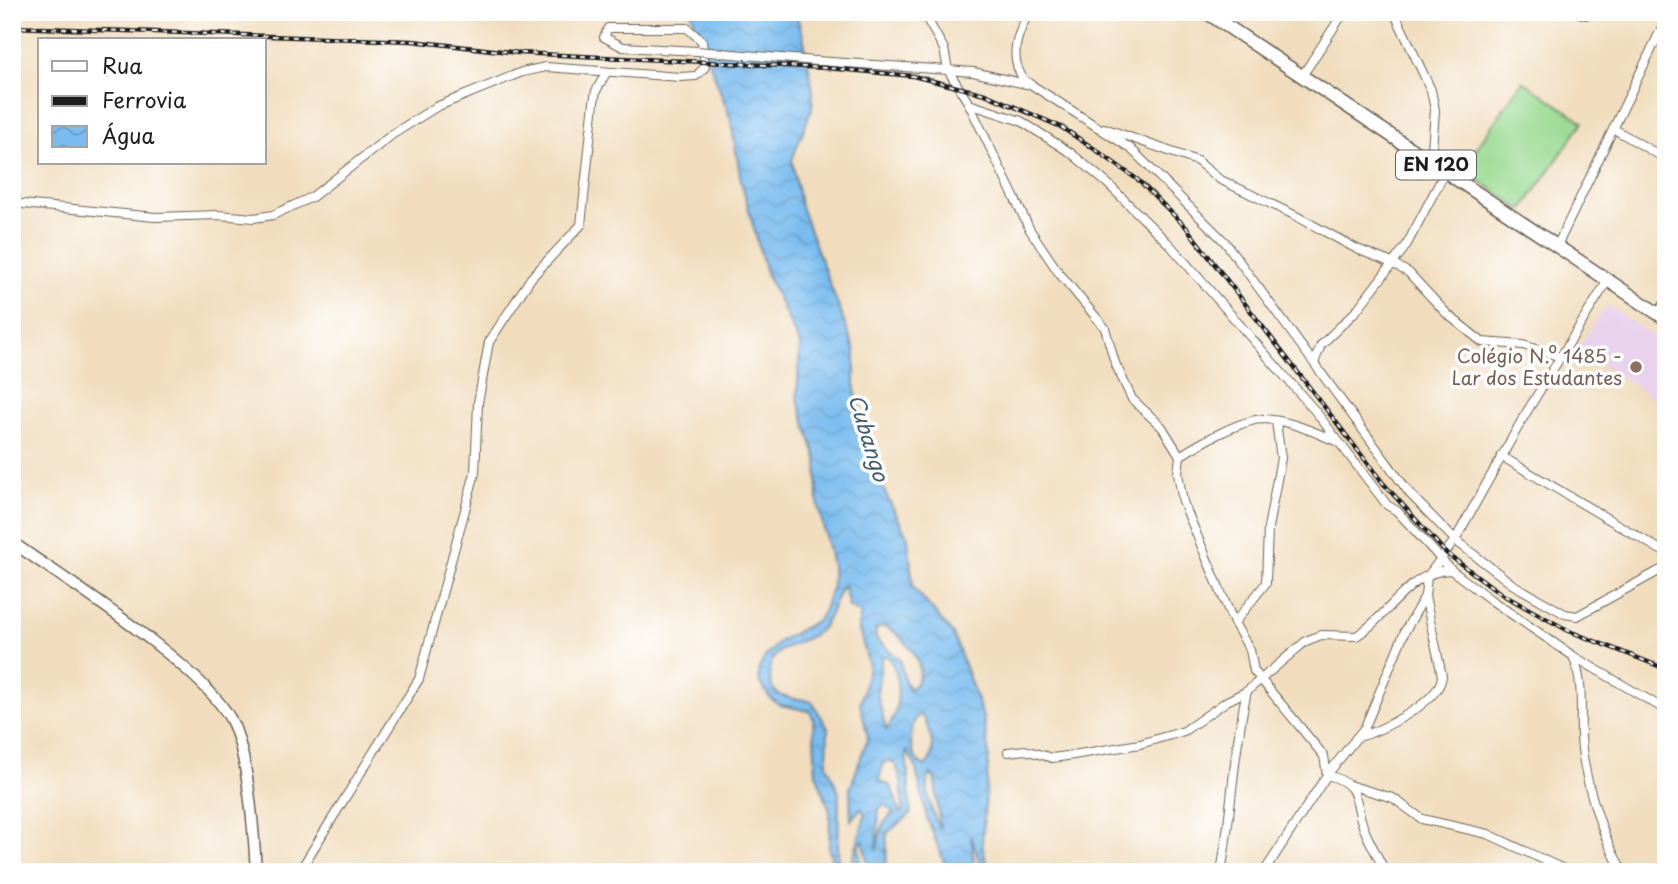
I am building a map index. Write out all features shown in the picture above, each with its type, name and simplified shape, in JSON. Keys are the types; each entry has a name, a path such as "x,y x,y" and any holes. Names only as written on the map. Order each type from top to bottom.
{"main road":[{"name":"EN 120","path":"1206,12 1662,316"},
{"path":"12,542 155,646 193,677 230,717 242,756 256,872"}],"street":[{"path":"923,12 944,49 948,70 969,104 1031,230 1059,273 1105,328 1115,363 1132,400 1162,427 1180,456 1178,473 1183,502 1234,623 1250,650 1260,680 1324,756 1327,775"},
{"path":"1029,12 1014,49 1018,73 1029,85 1130,148 1226,242 1410,494 1455,540 1512,584 1565,614 1577,616 1666,567"},
{"path":"1302,76 1344,12"},
{"path":"1394,12 1408,36 1431,90 1435,110 1431,162"},
{"path":"1576,12 1586,15 1593,12"},
{"path":"1557,246 1663,32 1666,19"},
{"path":"12,203 161,217 219,215 254,218 273,215 312,197 393,134 436,107 522,72 547,67 691,77 699,74 705,63 702,41 687,28 608,28 603,35 615,45 697,51 816,61 948,70 986,74 1029,85"},
{"path":"299,872 419,679 475,473 478,403 489,342 531,278 581,225 594,102 596,91 606,73"},
{"path":"969,104 994,110 1033,128 1071,153 1108,184 1170,245 1339,442 1387,505 1397,511 1451,570 1573,656 1666,710"},
{"path":"1099,127 1117,130 1197,160 1219,179 1371,256 1392,263 1409,273 1447,314 1482,342 1523,345 1560,357"},
{"path":"1614,129 1666,159"},
{"path":"1314,363 1321,345 1356,311 1406,246 1445,172"},
{"path":"1264,872 1327,775 1365,727 1405,631 1424,596 1427,578 1439,558 1455,540 1560,357 1608,280"},
{"path":"1662,316 1666,302"},
{"path":"1180,456 1221,432 1261,419 1339,442"},
{"path":"1234,623 1266,583 1268,528 1280,458 1276,422"},
{"path":"1502,456 1666,553"},
{"path":"1008,752 1030,751 1052,758 1150,741 1189,729 1227,701 1247,691 1306,641 1321,635 1348,637 1362,633 1416,582 1438,571 1451,570"},
{"path":"1356,738 1378,730 1431,699 1440,687 1442,676 1424,596"},
{"path":"1573,656 1581,686 1581,738 1586,768 1600,819 1624,872"},
{"path":"1221,872 1229,837 1236,747 1247,691"},
{"path":"1327,775 1349,785 1381,792 1422,819 1488,835 1570,872"},
{"path":"1349,785 1359,799 1363,828 1385,872"}],"shaded area":[{"name":"Colégio N.º 1485 - Lar dos Estudantes","path":"1607,305 1666,346 1666,388 1657,401 1578,347"}],"green space":[{"path":"1523,81 1583,122 1522,210 1462,169"}],"water":[{"path":"691,12 795,12 803,35 813,91 812,108 792,160 800,204 855,351 855,390 880,483 908,538 913,587 953,634 983,717 989,755 982,843 988,872 983,872 971,836 975,872 948,872 927,818 915,765 906,750 911,814 887,833 886,872 869,872 863,840 859,845 861,872 835,872 829,850 830,811 816,773 813,717 809,711 780,705 770,698 759,681 759,669 765,657 780,641 818,620 832,586 832,565 818,503 817,459 797,397 800,345 766,273 741,181 731,120","holes":["844,586 849,607 861,614 858,626 869,666 860,704 868,737 850,789 851,820 861,808 865,815 852,862 844,868 838,860 839,793 827,765 828,728 812,702 780,695 772,688 770,677 770,666 774,658 787,647 821,629","883,626 891,630 914,653 920,673 917,682 910,689 905,682 900,660 876,639 876,629","882,656 887,656 892,663 898,693 895,714 886,730 877,693","919,715 924,718 931,737 932,755 925,766 915,757 911,745 913,725","890,760 898,770 901,783 903,810 900,813 891,786 879,781 883,763","931,774 935,780 940,829 932,809 928,786","884,804 893,812 882,826 876,851 879,809"]}],"railway":[{"path":"12,27 412,41 519,53 827,68 913,76 985,94 1061,127 1096,150 1138,180 1186,227 1383,483 1446,553 1503,595 1569,631 1666,669"}],"place":[{"name":"Colégio N.º 1485 - Lar dos Estudantes","path":"1636,367"}],"water label":[{"name":"Cubango","path":"868,438"}]}
